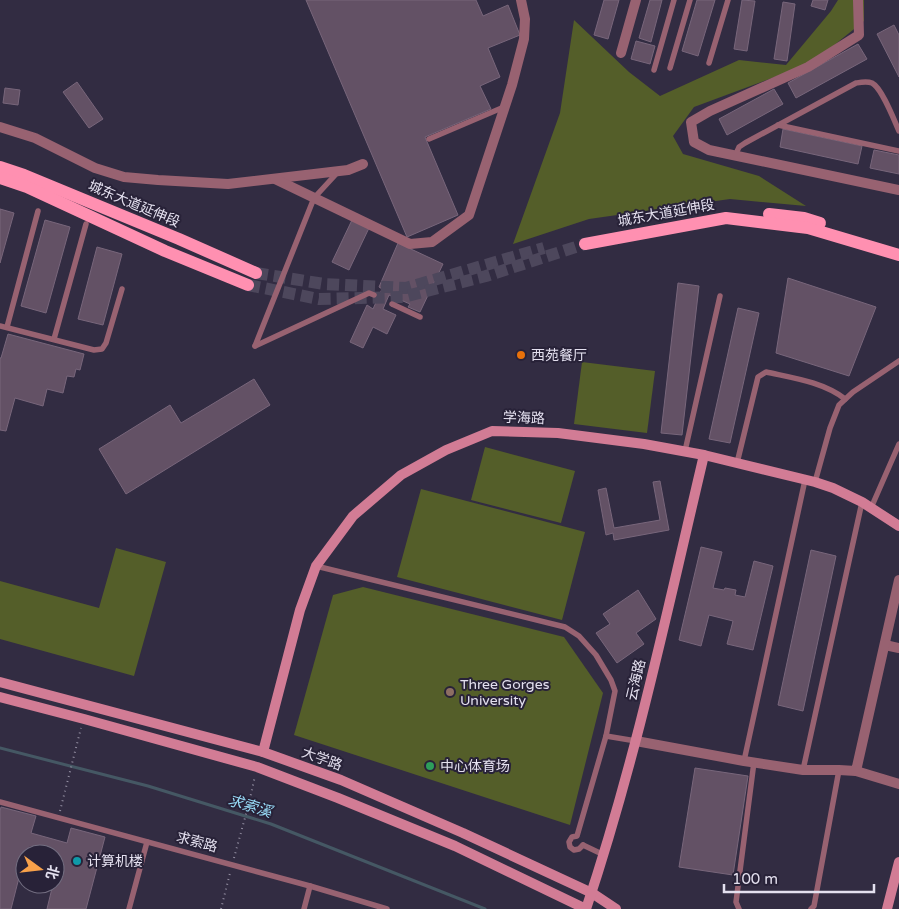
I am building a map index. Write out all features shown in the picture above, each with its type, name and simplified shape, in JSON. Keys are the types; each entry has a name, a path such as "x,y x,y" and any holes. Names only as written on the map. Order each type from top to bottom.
{"main road":[{"name":"城东大道延伸段","path":"0,167 24,175 179,239 256,273"},
{"name":"城东大道延伸段","path":"0,178 27,187 165,251 248,285"},
{"name":"城东大道延伸段","path":"899,247 804,218 729,210 586,239 726,218 808,228 899,255"}],"street":[{"path":"275,179 410,244 432,242 469,215 512,85 524,39 526,19 521,0"},
{"path":"621,53 636,0"},
{"path":"858,0 859,35 808,67 710,111 691,122 694,142 709,150 899,190"},
{"path":"0,127 35,138 95,168 124,177 228,184 348,170 363,164"},
{"name":"学海路","path":"263,752 300,610 316,566 353,516 401,475 446,450 492,431 558,432 704,454 834,488 899,526"},
{"name":"云海路","path":"586,909 604,855 636,741 704,454"},
{"path":"856,771 899,580"},
{"path":"885,645 899,648"},
{"name":"大学路","path":"0,682 263,752 340,780 463,833 592,893 616,909"},
{"path":"0,697 257,767 455,846 586,909"},
{"path":"636,741 803,770 856,771 899,784"},
{"path":"887,909 899,862"}],"lane":[{"path":"654,70 674,0"},
{"path":"670,68 690,0"},
{"path":"709,63 728,0"},
{"path":"735,156 739,147 856,83 865,82 873,84 880,91 899,131"},
{"path":"429,139 504,108"},
{"path":"778,125 899,151"},
{"path":"339,171 314,198 255,346 369,293 374,295"},
{"path":"7,327 38,211"},
{"path":"54,339 86,224"},
{"path":"0,326 94,350 102,349 106,344 122,288"},
{"path":"685,451 720,296"},
{"path":"392,304 420,317"},
{"path":"739,909 736,902 749,762 810,481 839,405 853,392 899,361"},
{"path":"737,463 758,377 766,372 809,382 836,392 845,400"},
{"path":"803,770 866,505 899,444"},
{"path":"316,566 565,627 579,636 596,655 611,680 614,691 606,736 577,836"},
{"path":"606,736 636,741"},
{"path":"811,909 814,906 839,770"},
{"name":"求索路","path":"0,802 310,886 387,909"},
{"path":"577,836 583,841 583,845"},
{"path":"577,836 572,837 569,842 570,847 574,850 579,849 583,845"},
{"path":"129,909 148,842"},
{"path":"583,845 604,855"},
{"path":"304,909 310,886"}],"path":[{"path":"59,818 80,734"},
{"path":"242,830 257,767"}],"green space":[{"path":"838,0 864,0 864,21 812,63 694,107 673,136 683,154 759,176 806,206 730,199 589,219 513,244 560,113 574,20 629,72 660,96 739,60 786,65"},
{"path":"582,362 655,371 647,433 574,424"},
{"path":"485,447 575,471 561,523 471,500"},
{"path":"421,489 585,532 562,620 397,577"},
{"path":"116,548 166,562 134,676 0,639 0,581 99,608"},
{"path":"363,587 564,637 603,693 570,825 294,735 333,595"}],"building":[{"path":"306,0 476,0 483,16 508,5 520,35 488,48 500,77 480,86 491,109 425,137 458,215 407,237"},
{"path":"604,0 619,0 608,39 594,35"},
{"path":"650,0 662,0 651,42 639,38"},
{"path":"697,0 715,0 698,56 682,51"},
{"path":"742,0 755,1 747,51 734,49"},
{"path":"813,0 828,0 825,10 811,6"},
{"path":"783,2 795,4 787,61 774,59"},
{"path":"894,25 899,35 899,77 877,34"},
{"path":"636,41 655,46 650,64 631,59"},
{"path":"858,44 867,59 796,98 788,83"},
{"path":"77,82 103,119 89,128 63,92"},
{"path":"5,88 20,90 18,105 3,103"},
{"path":"774,89 783,104 727,135 719,119"},
{"path":"783,129 862,146 858,164 780,147"},
{"path":"874,150 899,155 899,174 870,168"},
{"path":"0,209 14,213 0,263"},
{"path":"45,220 70,227 46,313 21,306"},
{"path":"352,220 369,228 349,270 332,262"},
{"path":"398,243 443,264 420,312 408,307 410,304 389,295 383,309 396,315 387,334 373,327 363,348 350,342 367,305 373,309 382,289 379,287"},
{"path":"97,247 122,254 103,325 78,319"},
{"path":"788,278 876,307 849,376 776,353"},
{"path":"678,283 699,286 682,435 661,433"},
{"path":"738,308 759,313 730,443 709,439"},
{"path":"8,334 84,354 80,370 76,369 74,377 67,376 63,393 47,389 43,406 15,398 6,431 0,430 0,358"},
{"path":"254,379 270,405 126,494 99,449 170,405 181,423"},
{"path":"660,481 669,530 614,540 613,533 606,535 598,490 606,488 614,528 660,520 653,482"},
{"path":"701,547 722,552 713,588 736,590 735,595 745,597 754,561 773,566 753,650 727,644 733,621 709,615 701,646 679,640"},
{"path":"811,550 836,556 803,711 778,705"},
{"path":"638,590 656,619 636,633 644,644 617,663 596,633 610,624 603,614"},
{"path":"695,768 748,776 733,875 679,867"},
{"name":"计算机楼","path":"1,807 36,816 31,833 67,843 71,828 105,837 86,909 47,909 51,894 65,894 65,844 15,844 15,893 11,909 0,909"}],"waterway":[{"name":"求索溪","path":"0,748 148,786 271,824 485,909"}],"tunnel":[{"path":"248,285 319,299 403,297 486,276 585,244"},
{"path":"256,273 324,284 406,288 544,248"}],"place":[{"name":"西苑餐厅","path":"521,355"},
{"name":"Three Gorges University","path":"450,692"},
{"name":"中心体育场","path":"430,766"},
{"name":"计算机楼","path":"77,861"}]}
